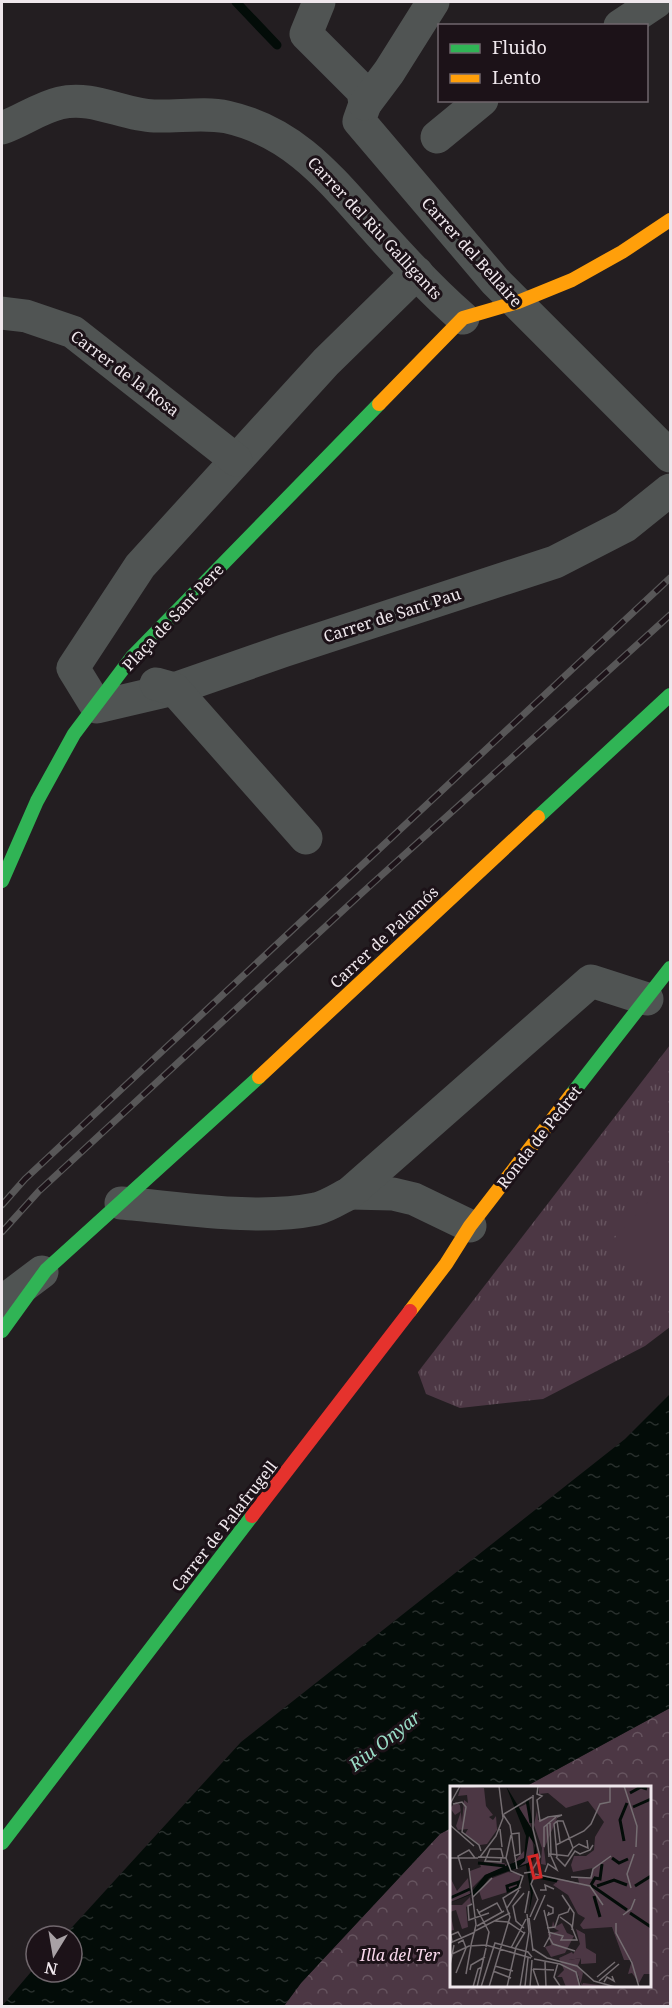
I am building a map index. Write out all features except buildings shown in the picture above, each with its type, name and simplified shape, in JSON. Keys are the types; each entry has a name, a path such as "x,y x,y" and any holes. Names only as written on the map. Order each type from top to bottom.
{"street":[{"name":"Carrer del Bellaire","path":"320,2 306,34 363,91 365,104 359,121 515,302 670,456"},
{"path":"365,104 389,72 433,2"},
{"path":"623,24 656,2"},
{"name":"Carrer del Riu Galligants","path":"2,128 35,111 62,102 103,105 139,115 226,117 252,125 308,156 417,273 463,318"},
{"path":"437,137 480,102"},
{"path":"463,318 491,312 561,285 638,243 670,220"},
{"path":"97,707 73,668 140,566 326,362 417,273"},
{"name":"Carrer de la Rosa","path":"2,313 26,316 73,332 236,460"},
{"name":"Plaça de Sant Pere","path":"2,881 38,801 74,734 97,707 132,657 463,318"},
{"name":"Carrer de Sant Pau","path":"97,707 174,689 294,647 555,562 625,526 670,490"},
{"path":"132,657 146,681 174,689 306,838"},
{"name":"Carrer de Palamós","path":"2,1331 46,1270 172,1158 670,695"},
{"name":"Ronda de Pedret","path":"470,1226 670,968"},
{"path":"121,1203 224,1211 283,1212 318,1209 350,1194 591,981 646,999"},
{"path":"403,1148 414,1199"},
{"path":"350,1194 393,1194 414,1199 470,1226"},
{"name":"Carrer de Palafrugell","path":"2,1843 446,1264 470,1226"},
{"path":"2,1302 46,1270"}],"green space":[{"path":"670,1045 670,1327 645,1346 543,1399 460,1408 426,1394 418,1372"},
{"path":"670,1178 670,1290 669,1292 613,1240"},
{"name":"Illa del Ter","path":"670,1708 670,2006 284,2006 301,1983 440,1834 450,1829 450,1987 651,1987 651,1786 527,1786"}],"water":[{"name":"Riu Onyar","path":"670,1394 670,1708 527,1786 450,1786 450,1829 440,1834 301,1983 284,2006 2,2006 24,1980 24,1984 84,1984 84,1924 75,1924 241,1742 625,1439"}],"waterway":[{"path":"236,2 277,45"}],"railway":[{"path":"2,1205 25,1179 670,578"},
{"path":"2,1232 39,1191 363,892 670,615"}],"traffic: fast":[{"path":"2,881 37,801 74,734 132,657 379,404"},
{"path":"538,817 670,695"},
{"path":"571,1095 670,968"},
{"path":"2,1331 46,1270 259,1077"},
{"path":"2,1843 252,1516"}],"traffic: slow":[{"path":"379,404 463,318 518,302 572,280 622,252 670,220"},
{"path":"259,1077 538,817"},
{"path":"410,1311 446,1264 470,1226 571,1095"}],"traffic: jam":[{"path":"252,1516 410,1311"}]}
